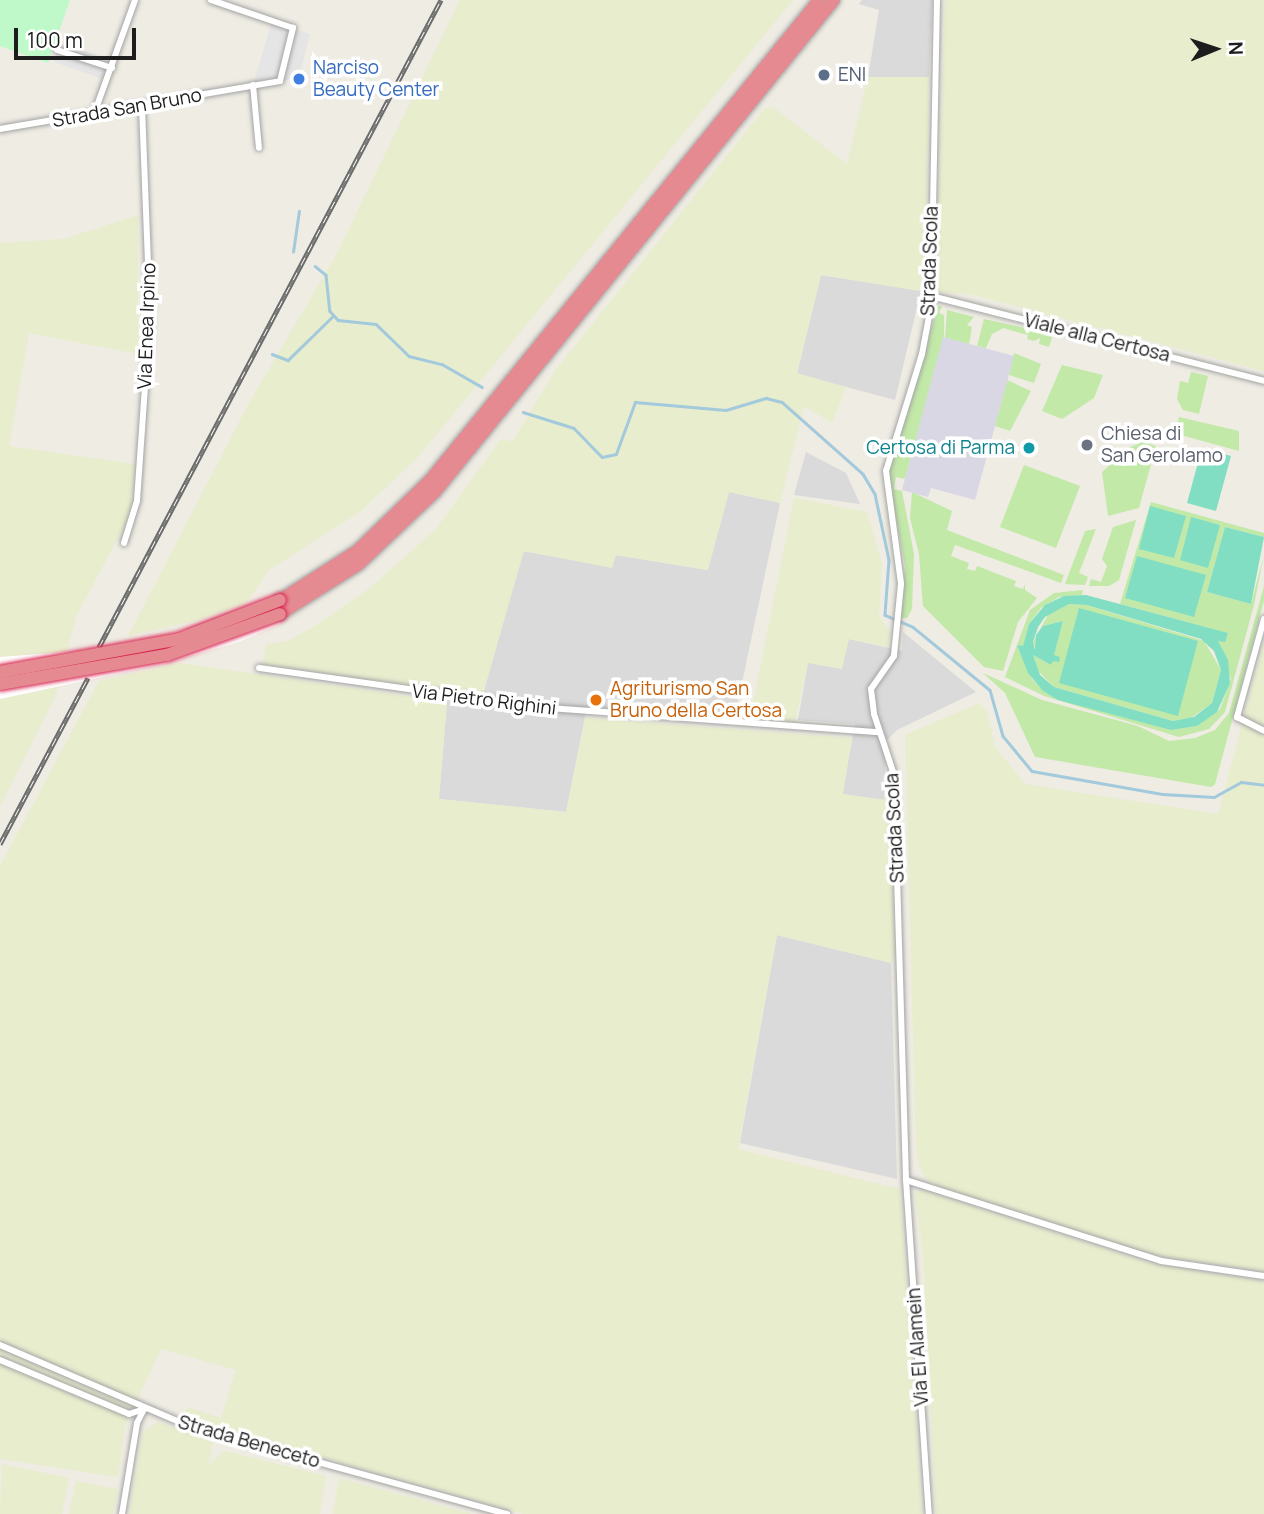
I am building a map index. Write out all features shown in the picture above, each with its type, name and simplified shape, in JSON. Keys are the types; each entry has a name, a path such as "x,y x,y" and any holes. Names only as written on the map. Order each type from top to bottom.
{"highway":[{"path":"0,672 163,644 220,626 281,600 357,551 419,492 819,0"},
{"path":"0,684 175,653 280,614 359,564 435,492 834,0"}],"street":[{"path":"94,114 135,0"},
{"name":"Strada San Bruno","path":"0,129 280,80 293,28 211,0"},
{"name":"Strada Scola","path":"906,1180 894,775 879,732 871,689 891,665 897,632 901,564 886,471 924,345 931,296 937,0"},
{"path":"57,50 112,68"},
{"path":"253,85 259,148"},
{"name":"Via Enea Irpino","path":"124,543 137,501 150,315 142,106"},
{"name":"Viale alla Certosa","path":"931,296 1264,381"},
{"path":"1264,619 1237,717 1264,731"},
{"name":"Via Pietro Righini","path":"259,668 535,707 879,732"},
{"path":"906,1180 1161,1261 1264,1276"},
{"name":"Via El Alamein","path":"906,1180 929,1514"},
{"name":"Strada Beneceto","path":"0,1345 191,1427 507,1514"},
{"path":"0,1360 129,1414 144,1409"},
{"path":"122,1514 137,1423 144,1409"}],"shaded area":[{"path":"862,0 932,0 929,77 868,77 879,10 859,4"},
{"path":"272,21 310,34 299,78 253,85"},
{"path":"60,43 110,59 103,79 54,62"},
{"path":"821,275 921,291 895,400 797,374"},
{"path":"943,337 1014,356 975,500 931,488 928,497 902,490"},
{"path":"806,452 846,473 860,504 794,495"},
{"path":"729,492 780,503 735,716 587,707 566,812 439,799 447,702 480,705 523,551 611,567 616,555 707,570"},
{"path":"903,632 976,692 897,730 885,742 885,800 842,794 855,724 798,720 808,662 849,639 902,651"},
{"path":"777,935 891,963 897,1179 740,1143"}],"green space":[{"path":"0,0 70,0 48,63 0,46"},
{"path":"460,0 793,0 418,457 360,512 269,570 246,603 199,620 128,636 249,403 336,255"},
{"path":"945,0 1264,0 1264,371 969,294 936,292"},
{"path":"868,77 929,77 925,286 921,291 821,275 797,373 846,387 832,423 804,406 780,503 729,492 708,570 616,555 612,568 524,551 482,697 263,665 266,644 288,641 316,625 370,588 436,529 500,440 513,441 554,372 764,109 773,107 847,164"},
{"path":"138,215 138,354 29,333 9,446 135,464 130,515 76,617 55,697 0,806 0,243 64,239"},
{"path":"938,306 942,306 939,313 944,315 944,337 905,479 896,477 894,489 902,491 914,554 912,609 907,618 901,618 905,566 888,476"},
{"path":"947,310 974,317 967,325 972,327 969,344 945,338"},
{"path":"984,319 1053,334 1049,347 1039,344 1040,338 1034,341 1027,339 1028,335 1003,328 992,334 986,348 977,346"},
{"path":"1014,353 1041,364 1034,383 1009,375"},
{"path":"1062,365 1103,375 1094,398 1062,419 1042,411"},
{"path":"1191,372 1208,376 1199,414 1183,410 1177,399 1180,381 1188,383"},
{"path":"1007,380 1031,391 1010,431 995,426"},
{"path":"1179,417 1239,431 1239,451 1166,431 1169,426 1176,427"},
{"path":"1143,442 1156,446 1139,508 1108,516 1102,472 1128,448"},
{"path":"1202,448 1231,456 1216,511 1187,503"},
{"path":"1024,465 1080,486 1056,548 1000,527"},
{"path":"912,492 952,511 947,530 1064,575 1061,583 955,545 951,556 969,563 967,569 975,571 977,566 1016,581 1014,586 1023,589 1025,584 1025,590 1037,598 1018,622 1003,671 984,667 923,606 919,554 910,518"},
{"path":"794,498 867,512 882,564 879,616 890,632 887,647 849,639 842,669 808,663 795,722 750,719"},
{"path":"1151,502 1264,533 1264,537 1225,527 1207,592 1251,604 1264,555 1254,605 1225,712 1209,729 1179,737 1044,696 1005,677 1030,610 1054,593 1083,590 1082,595 1059,597 1041,608 1029,624 1023,647 1017,645 1032,679 1046,693 1171,730 1197,726 1220,709 1231,679 1217,640 1227,633 1120,604","holes":["1191,518 1220,525 1180,560"]},
{"path":"1150,506 1186,516 1174,558 1139,549"},
{"path":"1191,517 1220,525 1208,568 1180,560"},
{"path":"1136,520 1119,580 1109,586 1089,586 1091,579 1101,582 1107,566 1102,559 1113,527"},
{"path":"1225,527 1264,537 1251,604 1207,592"},
{"path":"1096,529 1079,573 1088,577 1085,585 1065,584 1085,531"},
{"path":"1137,556 1206,575 1194,617 1125,598"},
{"path":"1264,586 1264,601 1215,784 1211,787 1035,757 1005,693 983,673 1042,700 1138,726 1169,741 1195,738 1215,730 1229,713"},
{"path":"1086,595 1228,633 1225,642 1218,641 1228,660 1230,683 1217,712 1197,726 1171,730 1058,700 1043,691 1028,673 1017,645 1023,646 1029,624 1045,605 1064,596","holes":["1069,604 1087,605 1201,639 1214,651 1221,670 1212,703 1194,717 1173,721 1054,687 1040,675 1033,655 1051,665 1053,661 1059,662 1060,657 1054,655 1063,621 1043,626 1036,635 1035,650 1033,642 1038,627 1045,617"]},
{"path":"1069,604 1087,605 1204,641 1221,670 1212,703 1191,718 1173,721 1054,687 1038,671 1033,655 1051,665 1063,621 1043,626 1036,650 1033,642 1048,615"},
{"path":"1079,608 1198,641 1178,716 1059,683"},
{"path":"1264,642 1264,1271 1151,1255 954,1193 928,1181 920,1168 916,1151 905,735 979,703 987,711 995,747 1025,784 1218,814"},
{"path":"180,663 447,702 439,799 566,812 585,718 852,738 843,794 884,800 885,785 890,786 895,955 891,963 777,935 738,1149 900,1189 922,1514 523,1514 182,1418 188,1407 221,1418 236,1370 161,1349 125,1427 118,1477 0,1459 0,866 99,681"},
{"path":"923,1190 1152,1264 1264,1281 1264,1514 936,1514 923,1254 915,1193"},
{"path":"158,1422 213,1441 209,1464 225,1451 326,1476 320,1514 129,1514 143,1432"},
{"path":"2,1464 69,1478 62,1514 0,1514"},
{"path":"339,1478 472,1514 333,1514"},
{"path":"76,1481 118,1489 113,1514 69,1514"}],"pier":[{"path":"281,591 280,624 239,642 164,664 0,699 0,657 77,651 159,636 200,625"}],"waterway":[{"path":"293,252 299,211"},
{"path":"315,266 326,275 330,311 338,320 376,324 409,356 442,364 482,387"},
{"path":"272,354 288,360 333,316"},
{"path":"523,412 574,428 602,457 616,454 635,402 726,410 766,398 782,402 863,474 875,494 889,560 885,615 913,627 990,690 1003,736 1032,771 1162,794 1214,797 1241,782 1264,785"}],"railway":[{"path":"99,647 441,0"},
{"path":"0,844 88,678"}],"place":[{"name":"ENI","path":"824,75"},
{"name":"Narciso Beauty Center","path":"299,79"},
{"name":"Chiesa di San Gerolamo","path":"1087,445"},
{"name":"Certosa di Parma","path":"1029,448"},
{"name":"Agriturismo San Bruno della Certosa","path":"596,700"}]}
